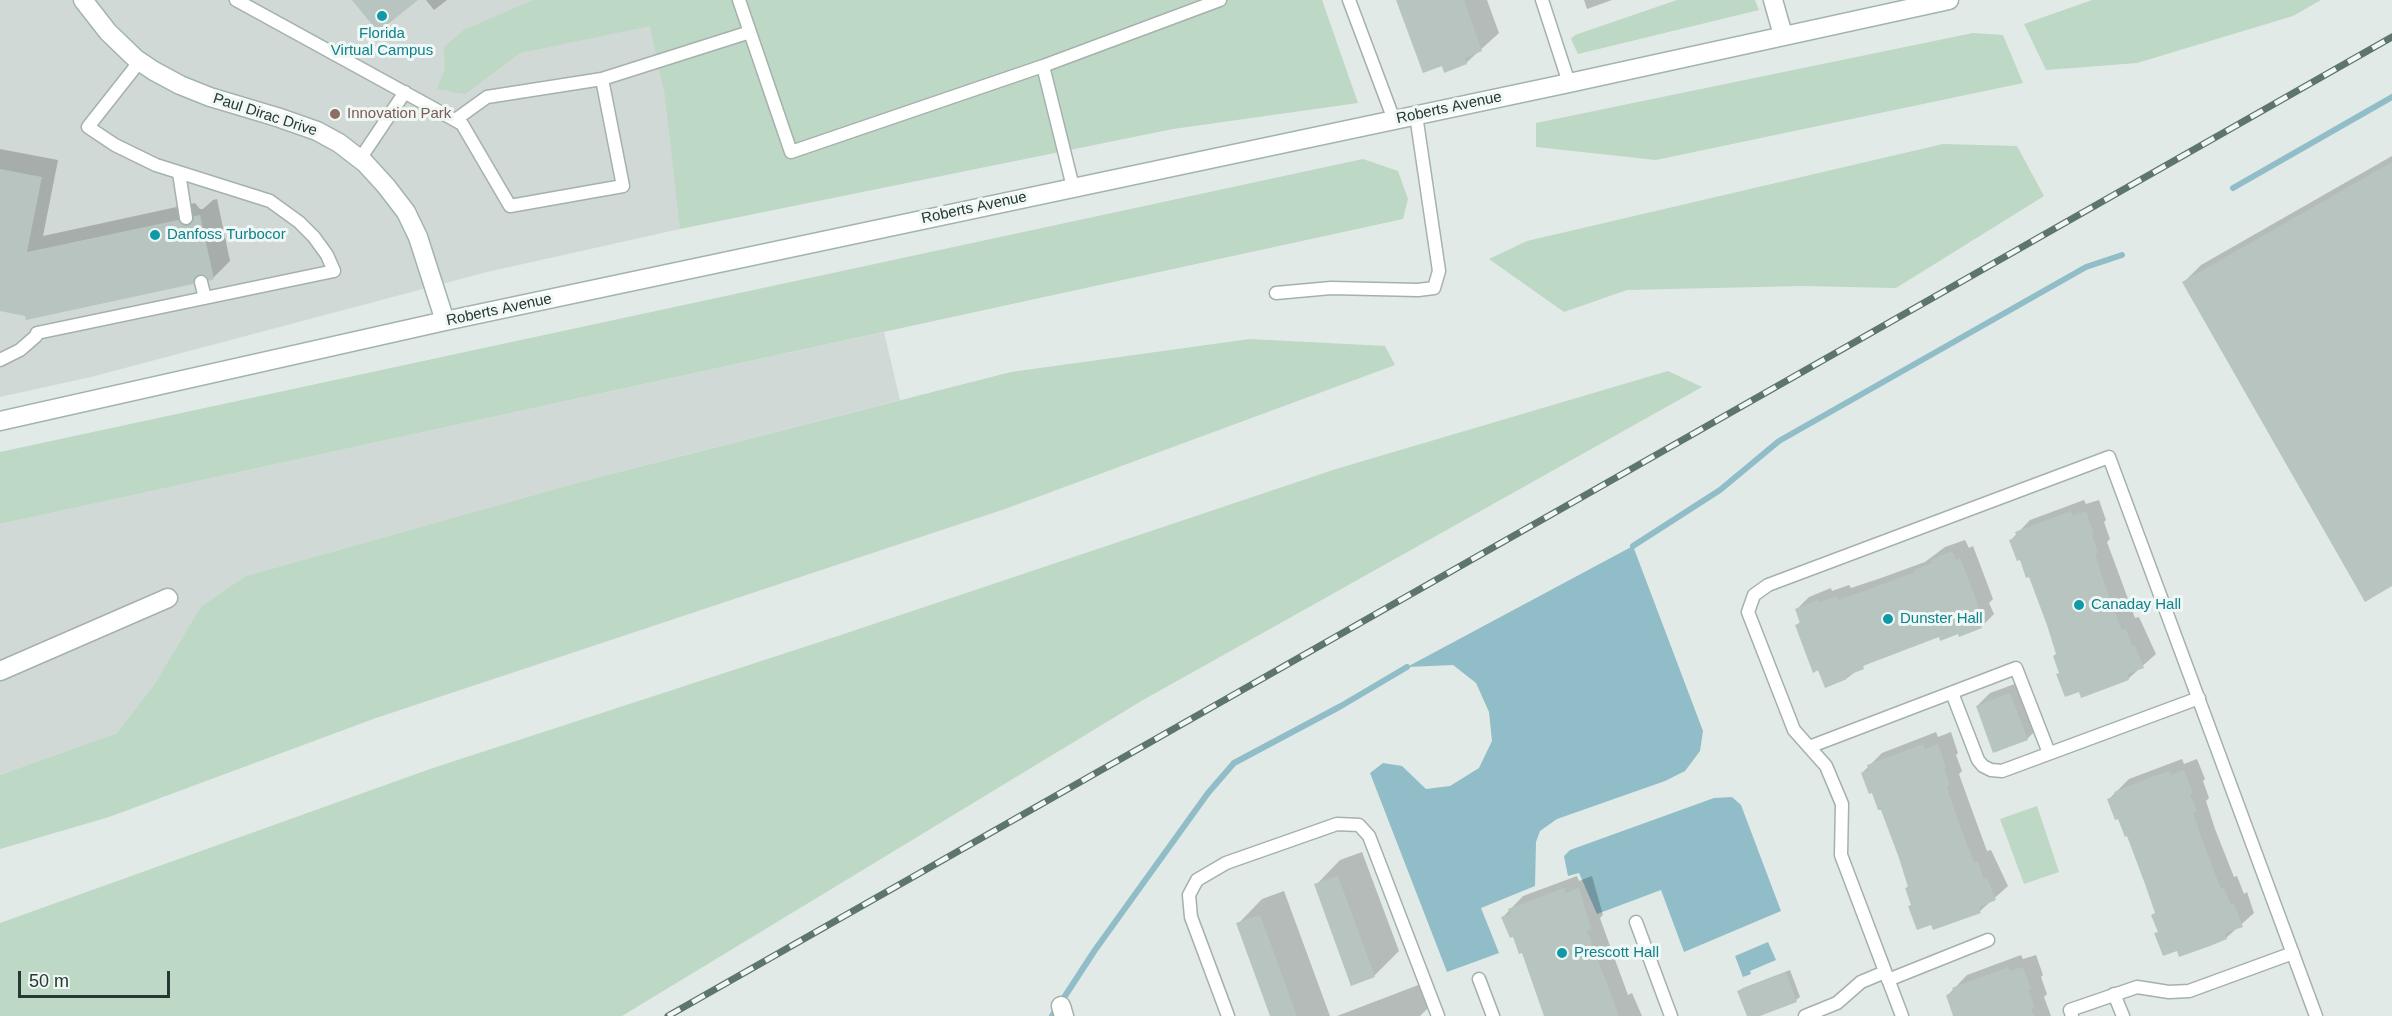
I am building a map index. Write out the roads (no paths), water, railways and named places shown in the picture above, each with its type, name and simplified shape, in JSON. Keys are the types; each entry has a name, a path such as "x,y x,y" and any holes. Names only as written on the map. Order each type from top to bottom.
{"street":[{"name":"Paul Dirac Drive","path":"82,0 108,32 140,61 180,85 317,131 339,143 360,159 386,186 406,212 418,237 445,321"},
{"path":"1773,0 1783,35"},
{"name":"Roberts Avenue","path":"0,421 445,321 1569,83 1949,0"},
{"path":"0,671 168,598"}],"lane":[{"path":"236,0 462,124 510,206 623,186 602,79"},
{"path":"739,0 791,152 1043,66 1220,0"},
{"path":"1349,0 1394,120"},
{"path":"1542,0 1569,83"},
{"path":"455,120 487,97 602,79 750,32"},
{"path":"0,360 20,350 37,333 334,271 314,237 299,222 270,201 156,165 115,146 88,127 140,61"},
{"path":"1043,66 1073,187"},
{"path":"360,159 405,92"},
{"path":"1276,293 1331,288 1418,290 1434,288 1439,271 1416,115"},
{"path":"179,173 186,218"},
{"path":"201,282 205,298"},
{"path":"1902,1016 1841,855 1842,804 1826,766 1794,730 1748,612 1754,595 1768,585 2109,457 2316,1016"},
{"path":"1809,747 2016,668 2049,753"},
{"path":"1952,693 1978,760 1991,770 2002,771 2199,698"},
{"path":"1228,1016 1191,917 1189,895 1197,880 1226,863 1337,824 1359,825 1369,836 1438,1016"},
{"path":"1636,922 1671,1016"},
{"path":"1805,1016 1837,1004 1861,982 1887,976 1988,940"},
{"path":"2072,1016 2070,1010 2137,987 2169,992 2189,991 2293,953"},
{"path":"1479,979 1493,1016"},
{"path":"2114,994 2123,1016"}],"water":[{"path":"1633,546 1703,731 1700,751 1685,771 1665,781 1557,819 1540,831 1536,842 1535,886 1481,908 1499,953 1447,972 1370,773 1383,763 1402,766 1426,789 1450,786 1479,768 1492,741 1489,712 1476,683 1453,665 1407,667"},
{"path":"1732,797 1741,805 1781,911 1684,952 1661,890 1597,914 1579,873 1568,876 1564,856 1570,850 1714,798"},
{"path":"1768,942 1776,960 1750,971 1751,974 1743,977 1735,956"}],"waterway":[{"path":"2233,188 2392,97"},
{"path":"1633,546 1720,490 1779,441 2086,267 2122,255"},
{"path":"1052,1016 1095,950 1208,793 1234,763 1341,706 1407,667"}],"railway":[{"path":"668,1016 2392,37"}],"place":[{"name":"Florida Virtual Campus","path":"382,16"},
{"name":"Innovation Park","path":"335,114"},
{"name":"Danfoss Turbocor","path":"155,235"},
{"name":"Canaday Hall","path":"2079,605"},
{"name":"Dunster Hall","path":"1888,619"},
{"name":"Prescott Hall","path":"1562,953"}]}
